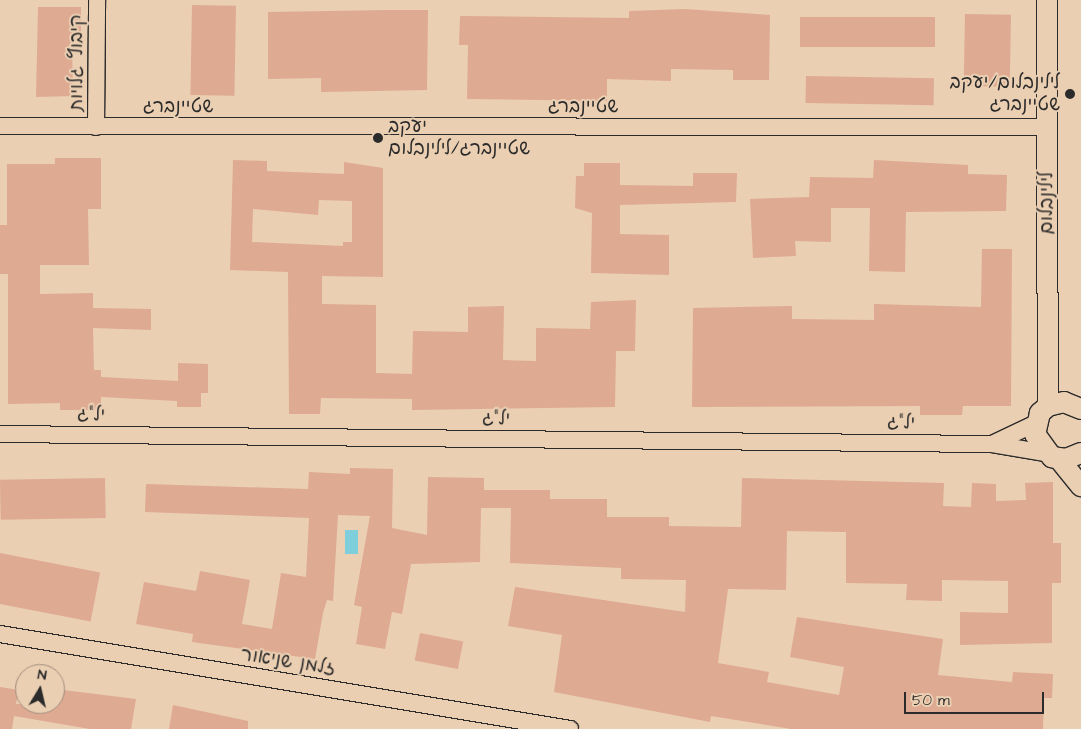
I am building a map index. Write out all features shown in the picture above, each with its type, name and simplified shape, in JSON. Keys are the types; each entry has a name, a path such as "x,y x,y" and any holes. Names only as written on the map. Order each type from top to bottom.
{"street":[{"name":"קיבוץ גלויות","path":"96,127 97,0"},
{"name":"לילינבלום","path":"1047,0 1048,406"},
{"name":"שטיינברג","path":"0,126 1046,127"},
{"path":"1081,409 1064,402 1048,406 1036,423 1037,440 1081,486"},
{"name":"יל\"ג","path":"992,444 1036,423"},
{"name":"יל\"ג","path":"0,434 992,444 1052,456"},
{"path":"1052,456 1081,453"},
{"name":"זלמן שניאור","path":"0,634 570,729"}],"water":[{"path":"345,530 358,530 358,554 345,554"}],"building":[{"path":"192,5 236,6 234,96 190,95"},
{"path":"38,7 81,7 81,41 72,41 73,96 36,97"},
{"path":"685,9 770,15 769,80 733,80 733,70 671,69 671,81 607,79 607,101 467,99 468,45 459,45 460,16 629,18 629,11"},
{"path":"428,10 427,90 321,92 321,78 268,79 268,12"},
{"path":"965,14 1011,15 1010,87 964,86"},
{"path":"800,17 935,17 935,47 800,47"},
{"path":"806,76 934,78 934,105 806,103"},
{"path":"55,158 101,158 101,209 88,209 89,265 40,265 40,294 93,293 93,308 151,309 151,330 93,328 94,370 101,370 101,377 178,381 178,363 208,364 208,393 201,393 201,407 177,407 177,401 101,397 101,410 60,410 60,403 8,404 8,274 0,274 0,225 7,225 7,164 55,164"},
{"path":"233,160 267,161 267,171 344,174 344,162 383,168 383,277 322,276 322,304 376,305 376,373 412,374 413,331 468,332 468,307 504,306 503,360 536,361 536,328 590,329 591,302 636,300 635,351 616,351 615,407 412,410 412,399 321,398 320,414 289,414 288,272 230,270","holes":["319,200 352,201 352,242 343,242 343,246 252,242 253,209 318,215"]},
{"path":"874,160 968,165 968,174 1007,175 1006,211 906,212 905,272 869,271 870,208 831,208 831,242 795,241 796,256 753,258 750,199 809,197 810,177 873,178"},
{"path":"584,163 620,163 620,185 693,186 693,173 737,173 736,202 620,205 620,234 669,235 669,275 591,273 592,213 575,208 576,176 584,176"},
{"path":"982,249 1012,249 1011,406 963,406 962,415 920,415 920,406 692,407 693,308 792,306 792,319 874,320 874,304 981,307"},
{"path":"350,468 393,469 392,528 427,535 428,477 484,478 484,490 550,490 550,499 607,499 607,517 669,517 669,526 741,527 742,478 944,483 943,506 971,507 972,483 996,484 996,501 1026,500 1025,483 1053,482 1053,543 1061,543 1061,583 1052,583 1052,643 960,645 960,612 1008,613 1008,581 942,580 942,601 906,600 907,584 846,583 846,532 787,531 786,590 728,589 718,663 769,672 767,682 839,695 844,667 790,657 797,617 943,639 938,675 1012,682 1013,672 1053,674 1052,698 1044,698 1043,729 791,729 711,716 710,722 554,692 562,635 508,626 515,587 685,612 686,580 621,579 621,568 510,563 511,508 481,508 480,562 411,564 402,614 392,612 385,649 356,644 362,607 354,605 370,516 338,515 333,601 327,600 315,659 192,642 193,634 136,624 144,582 196,591 200,571 250,580 242,624 272,629 281,573 306,577 309,518 145,512 146,484 308,489 309,472 350,474"},
{"path":"105,478 106,518 1,520 0,480"},
{"path":"0,553 100,572 91,622 0,604"},
{"path":"420,633 463,641 458,669 415,660"},
{"path":"0,687 15,689 15,714 65,714 65,690 136,699 131,729 90,729 14,716 12,729 0,729"},
{"path":"173,705 248,721 248,729 169,729"}],"place":[{"name":"לילינבלום/יעקב שטיינברג","path":"1070,94"},
{"name":"יעקב שטיינברג/לילינבלום","path":"378,138"}]}
